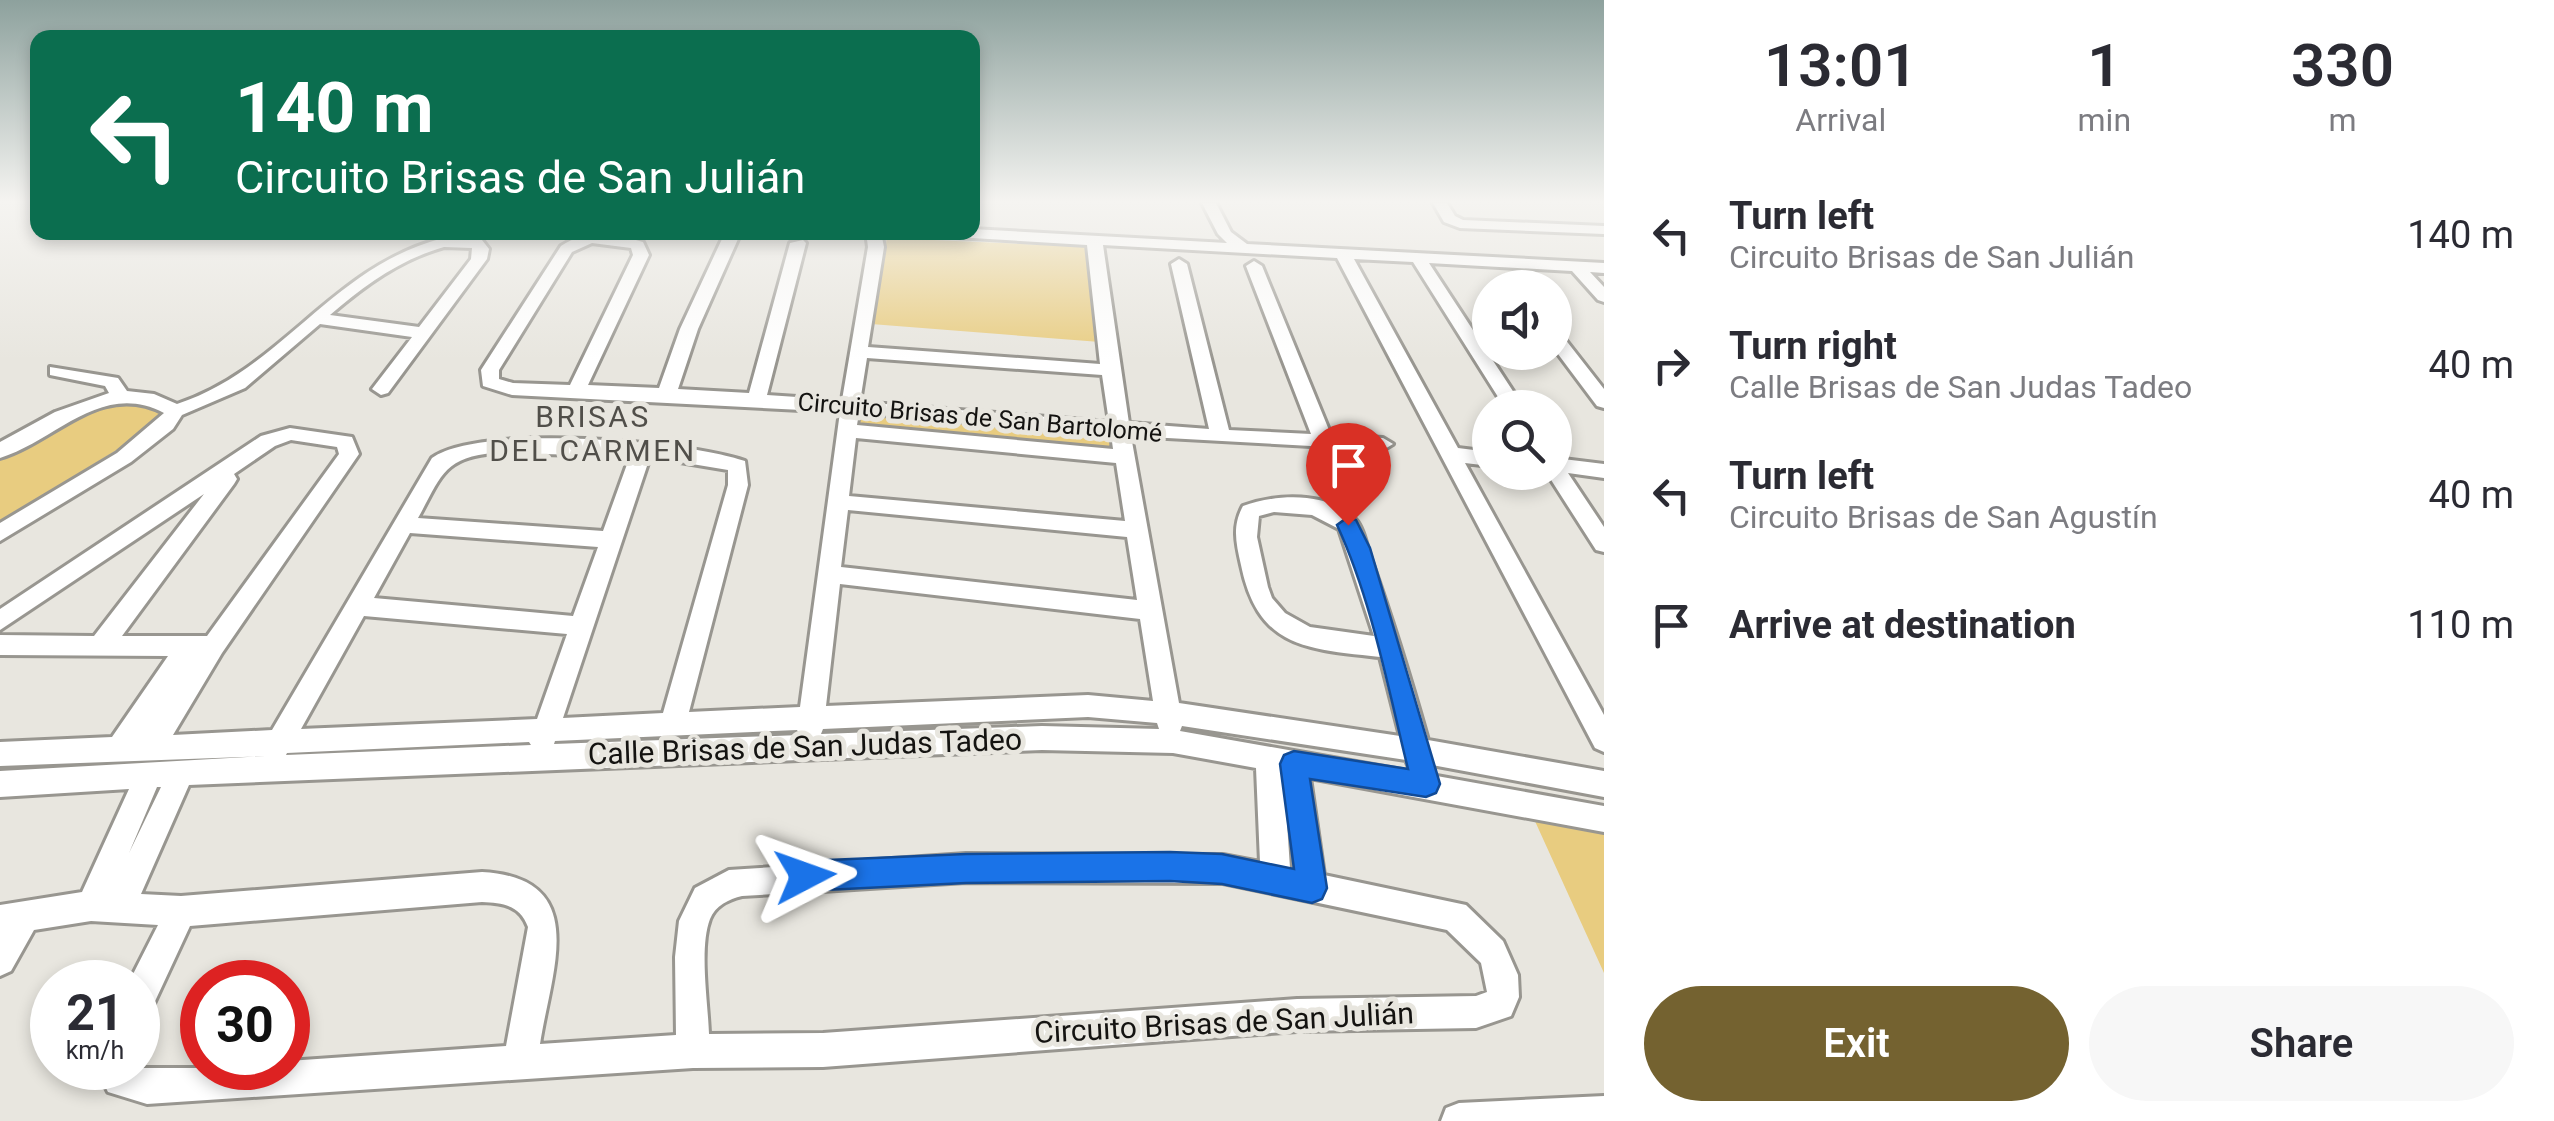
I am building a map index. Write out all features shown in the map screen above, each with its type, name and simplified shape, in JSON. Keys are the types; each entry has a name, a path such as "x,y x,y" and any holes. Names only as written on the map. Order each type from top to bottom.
{"street":[{"path":"0,452 78,410 122,398 159,402 174,410 210,400 238,384 319,319 360,280 382,265 408,255"},
{"path":"382,390 480,255"},
{"name":"Circuito Brisas de San Bartolomé","path":"562,255 488,378 503,389 757,397 1122,431 1383,444"},
{"name":"Circuito Brisas de San Bartolomé","path":"577,390 641,255"},
{"path":"666,394 689,329 723,255"},
{"path":"757,397 795,255"},
{"path":"810,746 850,406 875,255"},
{"path":"1096,255 1135,530 1153,611 1173,741"},
{"path":"1343,255 1604,740"},
{"path":"1367,255 1503,269 1604,268"},
{"path":"1418,258 1502,390"},
{"path":"1179,264 1221,436"},
{"path":"1254,266 1324,442"},
{"path":"1578,268 1604,296"},
{"path":"319,319 424,334"},
{"path":"858,352 1110,370"},
{"path":"1572,360 1604,402"},
{"path":"56,371 111,382 122,398"},
{"path":"0,533 149,441 172,420 174,410"},
{"path":"849,431 1126,457"},
{"path":"0,621 268,442 283,436 339,440 348,446 342,465 120,748"},
{"path":"264,768 440,464 458,451 478,447 642,451 721,458 735,463 740,471 673,725"},
{"path":"538,757 544,729 642,451"},
{"path":"1450,454 1472,456"},
{"path":"101,645 239,464"},
{"path":"1572,469 1604,471"},
{"path":"1569,490 1604,544"},
{"path":"838,502 1135,530"},
{"path":"1390,648 1314,636 1289,628 1271,614 1261,600 1250,555 1245,521 1250,511 1268,505 1306,508 1335,515 1348,525 1390,648 1426,784"},
{"path":"404,526 613,540"},
{"path":"830,574 1153,611"},
{"path":"357,606 582,626"},
{"path":"0,645 202,645"},
{"path":"152,747 202,645"},
{"name":"Calle Brisas de San Judas Tadeo","path":"0,754 673,725 811,715 1088,706 1168,713 1418,750 1604,784"},
{"name":"Calle Brisas de San Judas Tadeo","path":"0,784 264,768 1042,738 1173,741 1604,819"},
{"path":"1276,879 1281,762"},
{"path":"1281,762 1312,888"},
{"path":"1494,763 1507,799"},
{"path":"106,905 180,773"},
{"path":"106,905 148,776"},
{"name":"Circuito Brisas de San Julián","path":"160,1086 694,1051 823,1050 1297,1015 1476,1012 1499,1004 1502,986 1496,960 1486,944 1455,916 1222,869 1137,866 929,870 728,884 710,895 695,914 694,1051"},
{"path":"0,960 12,919 106,905 181,911 482,887 520,892 540,911 543,928 520,1061"},
{"path":"157,960 181,911"},
{"path":"1458,1121 1604,1114"}],"shaded area":[{"path":"884,255 1090,255 1100,342 871,324"},
{"path":"111,404 148,406 163,413 160,422 141,435 0,522 0,457 77,413"},
{"path":"861,412 1111,432 1114,452 859,430"},
{"path":"1534,819 1604,832 1604,973"}],"district":[{"name":"BRISAS DEL CARMEN","path":"593,434"}],"route":[{"path":"805,876 966,868 1170,866 1222,869 1312,888 1294,764 1426,784 1390,648 1348,525"}]}
